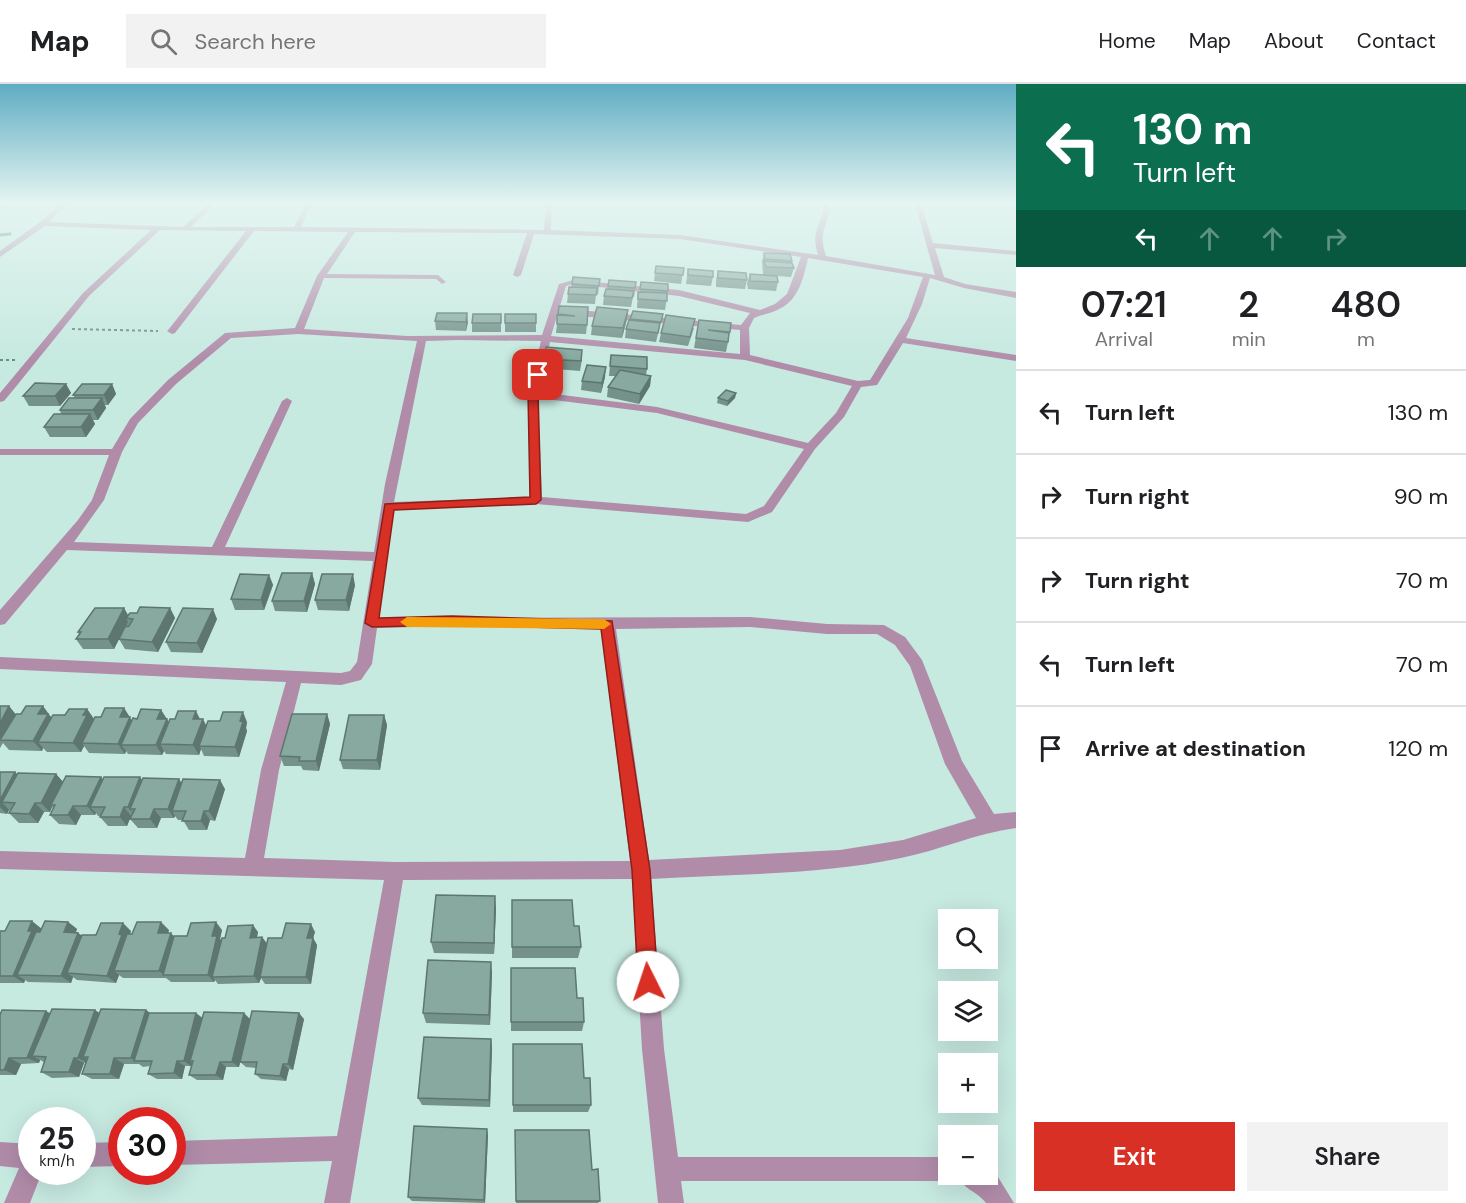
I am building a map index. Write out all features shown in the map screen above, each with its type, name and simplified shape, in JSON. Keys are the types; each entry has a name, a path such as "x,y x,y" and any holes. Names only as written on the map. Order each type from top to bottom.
{"street":[{"path":"0,399 34,361 77,304 125,256"},
{"path":"172,331 231,256"},
{"path":"298,331 321,276 334,256"},
{"path":"517,275 523,256"},
{"path":"745,357 744,328 750,316 782,305 800,274 805,256"},
{"path":"806,256 927,275 1016,295"},
{"path":"933,256 940,279"},
{"path":"0,620 83,523 98,500 116,452 135,422 148,406 228,335 298,331 422,340 458,337 547,338 745,357 858,384 873,383 901,340 923,295 927,275"},
{"path":"321,276 438,277 442,282"},
{"path":"536,500 533,393 553,310 563,284 573,282 679,293 758,312"},
{"path":"553,310 744,328"},
{"path":"0,663 341,679 355,676 364,664 372,623 391,484 422,340"},
{"path":"901,340 1016,358"},
{"path":"388,506 536,500 748,518 768,509 811,447 840,415 858,384"},
{"path":"533,393 657,410 811,447"},
{"path":"217,550 287,401"},
{"path":"0,452 116,452"},
{"path":"61,546 381,557"},
{"path":"372,623 750,622 827,629 879,629 900,641 916,664 954,764 989,823"},
{"path":"608,624 641,870 652,1049 671,1203"},
{"path":"253,866 270,770 295,677"},
{"path":"0,860 394,871 641,870 840,859 903,849 989,823 1016,820"},
{"path":"337,1203 394,871"},
{"path":"186,1153 347,1149"},
{"path":"0,1154 18,1155"},
{"path":"667,1169 938,1169"},
{"path":"17,1203 24,1185"},
{"path":"987,1185 1001,1203"}],"path":[{"path":"58,329 172,331"}],"building":[{"path":"765,256 791,256 792,261 765,259"},
{"path":"764,261 792,263 794,268 766,267"},
{"path":"656,266 684,268 683,275 655,273"},
{"path":"688,269 713,271 713,277 688,275"},
{"path":"718,271 746,273 747,280 718,278"},
{"path":"750,274 777,276 778,282 750,281"},
{"path":"573,277 600,279 599,286 572,284"},
{"path":"609,280 636,282 635,288 608,286"},
{"path":"641,282 668,284 668,291 640,289"},
{"path":"569,287 597,288 596,295 568,294"},
{"path":"606,289 634,291 632,298 604,296"},
{"path":"638,292 667,293 667,301 638,299"},
{"path":"559,306 588,307 587,325 557,324 557,315 575,316 558,314"},
{"path":"597,307 628,310 623,328 592,326"},
{"path":"633,311 663,314 661,322 630,319"},
{"path":"437,313 467,313 466,322 435,321"},
{"path":"473,314 501,314 501,323 472,323"},
{"path":"505,314 536,314 536,323 505,323"},
{"path":"666,315 695,319 690,337 661,333"},
{"path":"629,320 660,323 658,333 626,329"},
{"path":"699,320 731,323 730,332 708,330 729,333 728,342 696,338"},
{"path":"546,347 582,350 581,361 544,359"},
{"path":"611,355 647,357 647,369 610,366"},
{"path":"587,365 606,367 602,383 582,381"},
{"path":"620,370 651,376 640,394 608,387"},
{"path":"35,383 66,384 55,396 23,396"},
{"path":"82,384 112,384 104,395 73,395"},
{"path":"726,390 736,393 728,401 718,398"},
{"path":"69,398 102,398 93,410 60,410"},
{"path":"54,414 90,414 81,427 44,427"},
{"path":"282,573 312,573 304,601 272,601"},
{"path":"240,574 269,575 261,600 231,599"},
{"path":"322,574 353,574 346,600 315,600"},
{"path":"140,607 170,608 152,642 119,639 125,627 129,626 133,619 126,618 130,613 137,613"},
{"path":"95,608 124,608 108,639 76,639 81,632 78,632"},
{"path":"183,608 213,609 197,643 166,642"},
{"path":"0,706 9,706 0,723"},
{"path":"26,706 43,706 38,714 48,714 33,741 0,740 16,714 21,714"},
{"path":"105,708 124,708 120,717 130,717 118,744 82,743 95,717 101,717"},
{"path":"69,709 87,709 83,715 87,715 73,743 38,742 53,715 65,715"},
{"path":"141,709 161,710 157,719 167,719 156,745 121,745 133,718 137,719"},
{"path":"178,711 196,711 193,719 203,719 193,745 160,744 170,719 175,719"},
{"path":"223,712 243,712 240,721 243,722 235,747 199,746 208,721 220,721"},
{"path":"292,714 327,714 316,761 299,761 300,757 280,756"},
{"path":"349,715 384,715 377,760 340,760"},
{"path":"0,772 15,772 0,800"},
{"path":"18,773 56,774 41,803 35,803 29,814 9,813 15,803 2,802"},
{"path":"66,776 101,777 87,806 73,806 68,815 50,815 55,805 51,805"},
{"path":"104,777 140,777 128,807 124,807 120,817 100,817 105,807 90,807"},
{"path":"143,778 179,779 168,809 154,809 150,819 130,819 135,809 130,809"},
{"path":"183,779 220,780 209,811 204,811 201,821 182,821 186,811 172,811"},
{"path":"436,895 495,896 494,943 431,942"},
{"path":"512,900 572,900 574,926 579,926 581,947 512,947"},
{"path":"10,921 32,921 28,931 32,931 13,976 0,976 0,931 5,931"},
{"path":"45,921 68,922 64,932 78,933 61,976 17,975 36,932 40,932"},
{"path":"137,922 161,922 158,933 171,933 159,971 114,971 127,934 132,934"},
{"path":"216,922 212,936 217,936 208,975 163,975 174,936 187,936 191,923"},
{"path":"101,923 123,923 119,934 122,935 107,976 67,973 82,935 96,935"},
{"path":"286,923 311,924 307,938 313,938 306,977 260,977 268,938 282,938"},
{"path":"253,925 250,938 262,937 254,976 212,977 222,938 225,938 228,926"},
{"path":"428,960 491,962 489,1015 423,1013"},
{"path":"511,968 575,968 577,998 583,998 584,1022 511,1022"},
{"path":"52,1009 95,1010 78,1058 74,1058 69,1072 41,1072 46,1057 32,1056"},
{"path":"101,1009 146,1010 131,1058 114,1058 110,1074 82,1074 88,1057 83,1057"},
{"path":"2,1010 46,1011 27,1058 9,1058 4,1070 0,1070 0,1015"},
{"path":"252,1011 299,1013 288,1064 283,1064 280,1076 255,1074 257,1062 240,1062"},
{"path":"204,1012 244,1013 232,1062 220,1062 216,1075 189,1075 193,1061 190,1061"},
{"path":"149,1013 196,1013 184,1061 177,1061 174,1073 148,1074 152,1061 134,1061"},
{"path":"424,1037 491,1039 489,1100 418,1098"},
{"path":"513,1044 582,1044 584,1078 590,1078 591,1105 513,1105"},
{"path":"414,1126 487,1129 484,1200 408,1197"},
{"path":"515,1130 589,1130 592,1170 598,1169 600,1201 516,1201"}],"slow traffic":[{"path":"407,622 604,624"}],"route":[{"path":"538,375 533,393 536,500 388,506 372,623 452,621 608,624 641,870 648,982"}]}
